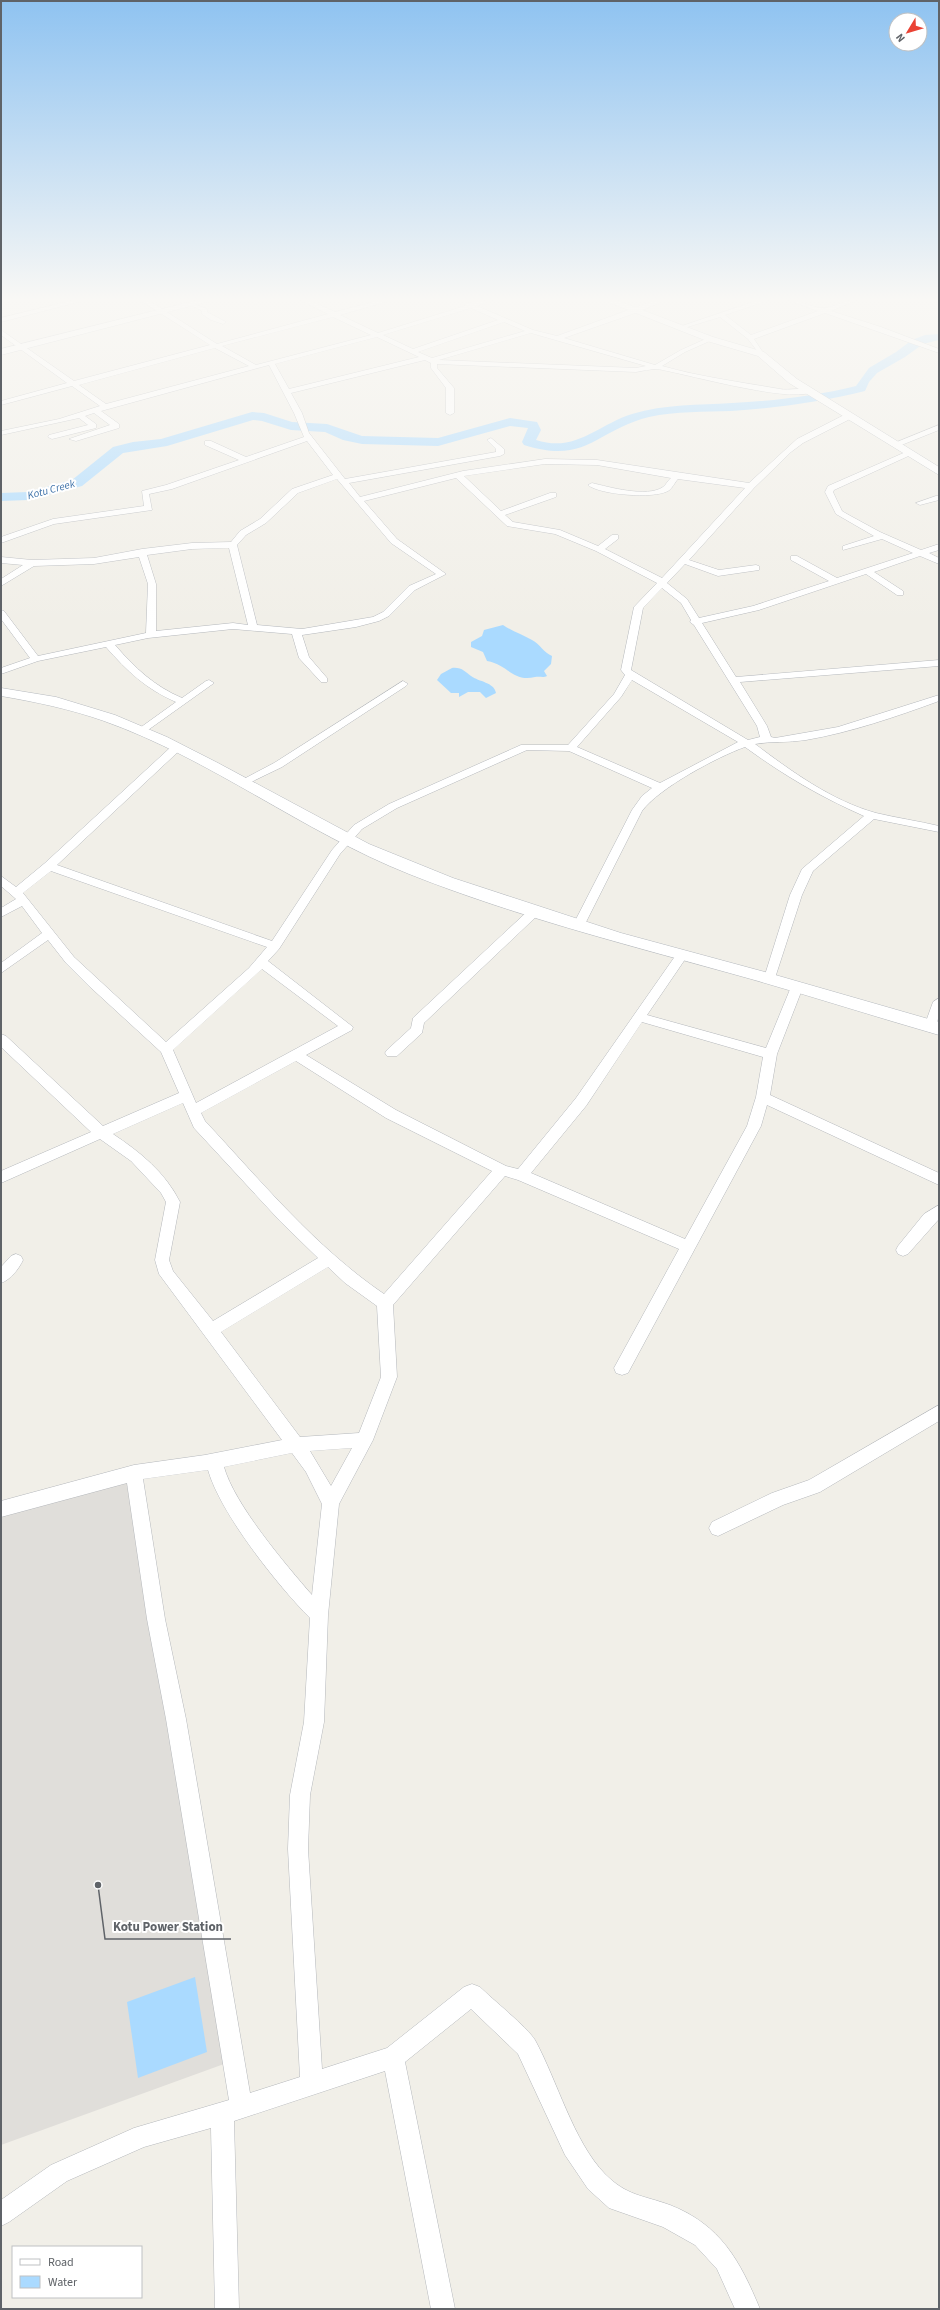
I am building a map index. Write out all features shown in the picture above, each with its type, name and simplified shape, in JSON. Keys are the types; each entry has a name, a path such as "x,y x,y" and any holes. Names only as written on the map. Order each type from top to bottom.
{"street":[{"path":"1,433 60,421 102,408"},
{"path":"1,671 36,659 151,635 233,626 253,626 296,632 356,624 376,619 386,614 412,588 442,574 394,540 358,500 309,438 294,408"},
{"path":"450,408 450,413"},
{"path":"835,408 911,453 939,472"},
{"path":"73,439 116,426 95,410"},
{"path":"52,437 93,426 80,415"},
{"path":"848,416 800,441 751,486 684,561 638,607 626,670 630,676 746,743 786,772 828,796 872,815 936,825"},
{"path":"896,444 939,427"},
{"path":"1,540 53,522 149,508 145,493 169,487 309,438"},
{"path":"1,560 32,563 94,561 142,552 192,546 233,545 243,533 263,521 295,491 341,479 500,454 500,449 491,440"},
{"path":"208,443 245,460"},
{"path":"911,453 829,490 835,504 844,516 883,536 939,561"},
{"path":"358,500 459,476 529,463 570,461 598,462 676,476 751,486"},
{"path":"459,476 499,514 514,526 557,532 599,549 655,577 684,601 695,622 762,726 766,739"},
{"path":"592,486 625,493 654,493 666,489 676,476"},
{"path":"499,514 553,495"},
{"path":"920,503 939,498"},
{"path":"846,548 883,536"},
{"path":"599,549 615,537"},
{"path":"233,545 253,626"},
{"path":"695,622 756,608 923,554 939,547"},
{"path":"142,552 152,584 151,635"},
{"path":"794,558 836,581"},
{"path":"684,561 718,573 756,568"},
{"path":"1,583 32,563"},
{"path":"867,571 900,593"},
{"path":"1,613 36,659"},
{"path":"296,632 304,658 324,680"},
{"path":"108,643 137,676 157,692 182,701"},
{"path":"732,680 939,663"},
{"path":"571,748 610,705 630,676"},
{"path":"141,732 209,682"},
{"path":"243,782 278,765 403,684"},
{"path":"1,692 73,705 141,732 243,782 379,855 414,870 535,911 682,955 770,978 935,1028 939,1002"},
{"path":"579,925 637,810 646,798 660,787 746,743 766,739 774,741 788,740 869,724 939,698"},
{"path":"166,1049 261,962 275,946 336,852 347,838 358,828 393,806 525,747 571,748 660,787"},
{"path":"1,913 20,896 48,866 176,748"},
{"path":"770,978 796,895 808,869 872,815"},
{"path":"48,866 275,946"},
{"path":"1,880 20,896 71,960 166,1049 185,1096 199,1124 230,1159 329,1259 350,1278 385,1303"},
{"path":"392,1053 417,1030 418,1021 535,911"},
{"path":"1,969 50,933"},
{"path":"521,1175 581,1102 682,955"},
{"path":"193,1111 347,1027 261,962"},
{"path":"622,1368 754,1126 763,1097 770,1054 797,987"},
{"path":"639,1017 770,1054"},
{"path":"1,1039 100,1132 136,1157 166,1189 173,1202 162,1260 167,1274 211,1330 312,1467 331,1503"},
{"path":"296,1055 391,1114 502,1170 521,1175 689,1247"},
{"path":"1,1177 100,1132 185,1096"},
{"path":"763,1097 939,1179"},
{"path":"312,2084 298,1848 300,1795 314,1722 319,1615 331,1503 365,1440 389,1377 385,1303 502,1170"},
{"path":"903,1250 929,1218 939,1211"},
{"path":"211,1330 329,1259"},
{"path":"1,1277 16,1260"},
{"path":"718,1528 778,1499 814,1486 939,1412"},
{"path":"1,1509 134,1473 214,1461 295,1445 365,1440"},
{"path":"214,1461 220,1481 241,1516 300,1595 319,1615"},
{"path":"134,1473 156,1619 176,1719 232,2110 227,2309"},
{"path":"1,2214 59,2173 142,2136 232,2110 393,2057 472,1995 526,2046 573,2147 596,2181 617,2200 669,2217 703,2237 725,2261 748,2309"},
{"path":"393,2057 443,2309"}],"shaded area":[{"path":"126,1479 224,2064 1,2145 1,1517"}],"water":[{"path":"503,625 529,638 552,656 551,664 544,671 547,676 527,678 521,677 501,666 487,661 483,652 471,647 471,642 482,636 484,630"},
{"path":"452,668 461,669 474,678 489,684 495,689 496,693 486,698 480,692 468,692 459,697 459,693 451,693 437,680 441,674"},
{"path":"195,1977 207,2052 138,2078 127,2002"}],"waterway":[{"name":"Kotu Creek","path":"1,497 28,496 77,483 118,450 133,446 162,443 252,416 264,417 291,426 327,428 348,437 362,440 438,442 510,422 532,425 535,430 530,437 529,442 545,447 560,448 585,442 622,422 650,413 676,409 703,408"}],"place":[{"name":"Kotu Power Station","path":"98,1885"}]}
